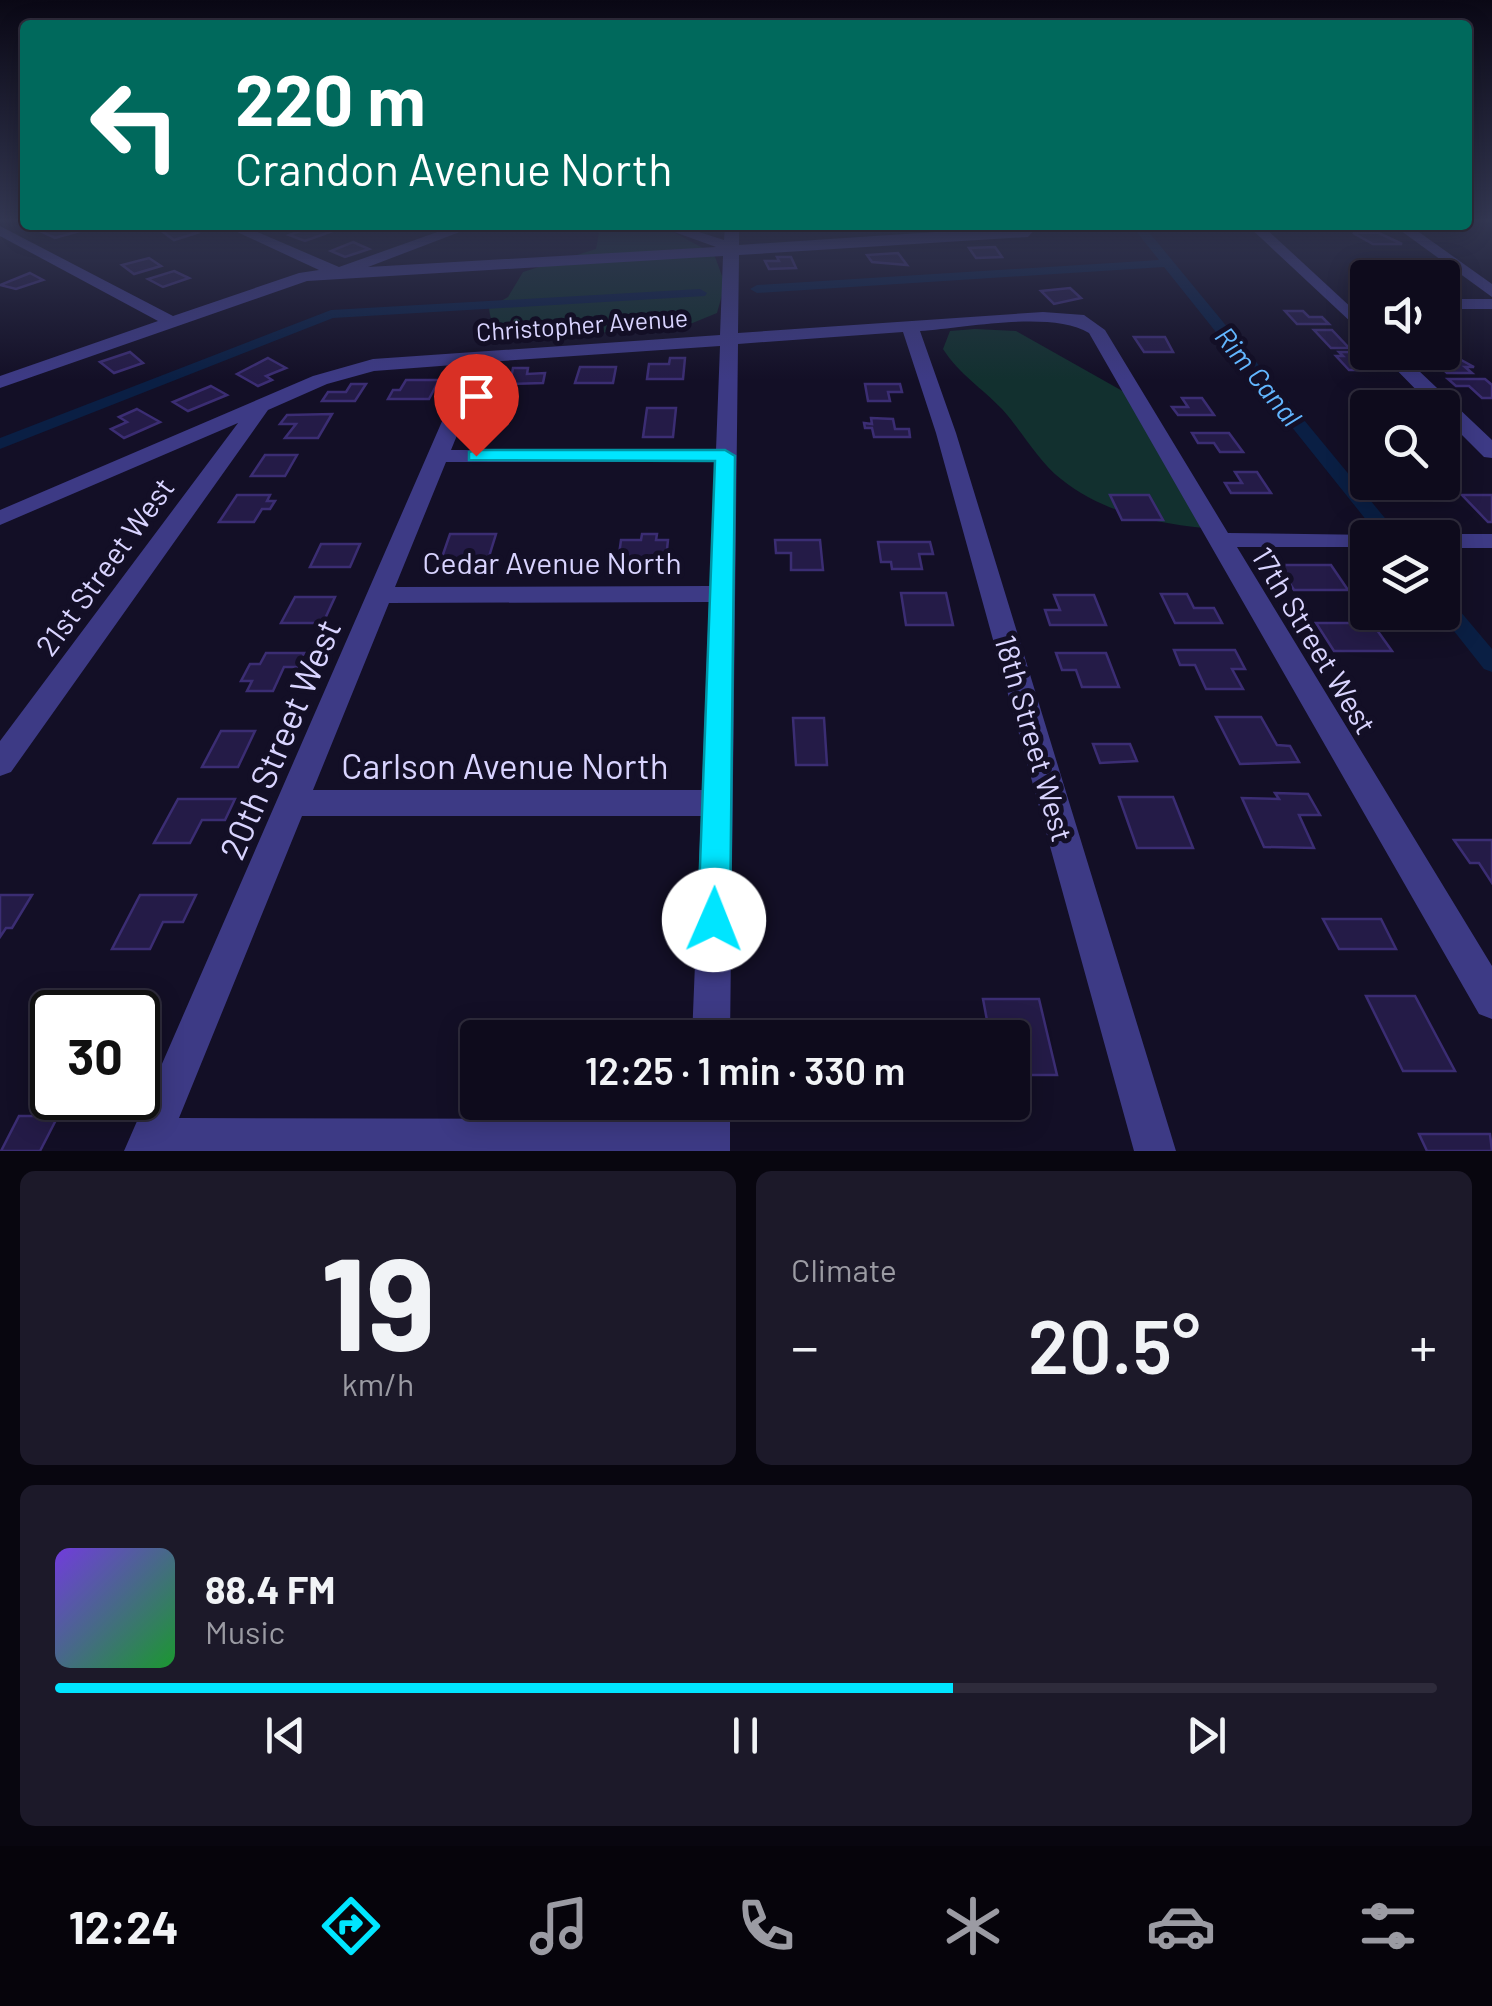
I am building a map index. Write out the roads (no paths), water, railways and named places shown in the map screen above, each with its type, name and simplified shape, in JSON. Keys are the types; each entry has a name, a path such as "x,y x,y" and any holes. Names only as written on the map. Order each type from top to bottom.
{"street":[{"path":"80,273 170,321"},
{"path":"0,382 291,279 341,273"},
{"path":"711,1020 731,273"},
{"path":"1304,273 1350,316"},
{"path":"1466,273 1492,292"},
{"path":"1337,304 1350,304"},
{"path":"1460,304 1492,304"},
{"name":"Christopher Avenue","path":"0,518 354,369 480,356 1057,317 1078,319"},
{"name":"17th Street West","path":"1078,319 1096,330 1492,1001"},
{"name":"18th Street West","path":"910,327 936,398 1155,1151"},
{"name":"20th Street West","path":"148,1145 480,356"},
{"path":"1407,370 1492,452"},
{"name":"21st Street West","path":"0,764 261,406"},
{"path":"440,456 725,456"},
{"path":"1218,540 1350,540"},
{"path":"1460,541 1492,541"},
{"name":"Cedar Avenue North","path":"382,595 722,594"},
{"name":"Carlson Avenue North","path":"293,802 716,802"},
{"path":"148,1145 709,1131"}],"waterway":[{"path":"757,289 1014,273"},
{"name":"Rim Canal","path":"1176,273 1376,520"},
{"path":"0,444 331,314 700,293"},
{"name":"Rim Canal","path":"1460,625 1492,664"}]}
